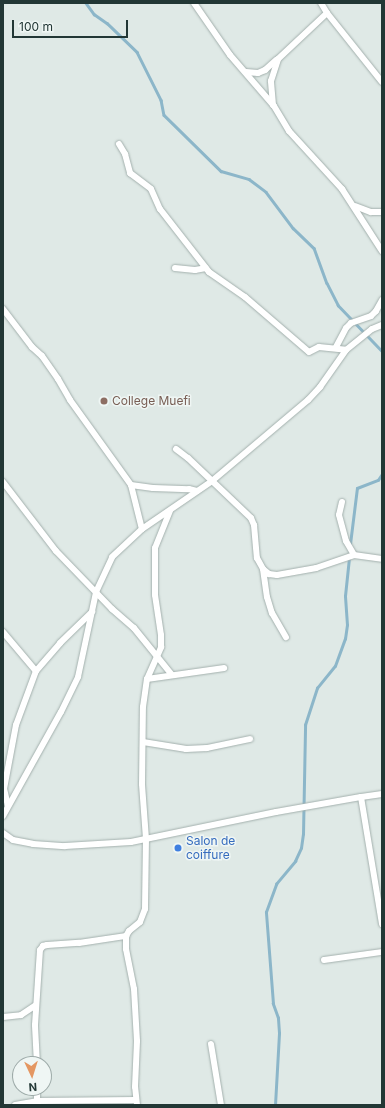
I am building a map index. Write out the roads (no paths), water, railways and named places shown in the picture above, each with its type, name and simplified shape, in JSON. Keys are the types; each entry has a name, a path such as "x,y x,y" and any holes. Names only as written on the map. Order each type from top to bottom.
{"street":[{"path":"194,3 230,55 274,106 289,131 342,189 354,205 382,251"},
{"path":"321,3 327,13 382,82"},
{"path":"246,72 258,73 265,70 327,13"},
{"path":"274,106 271,81 278,59"},
{"path":"119,144 125,154 130,174 150,190 160,209 206,268 255,305 286,334 309,352 319,347 336,347 346,350"},
{"path":"354,205 371,212 382,212"},
{"path":"175,268 195,270 206,268"},
{"path":"336,347 346,328 351,323 371,316 376,311 382,300"},
{"path":"3,308 28,342 42,356 70,400 132,485 142,529"},
{"path":"3,816 58,718 78,678 96,592 112,557 142,529 212,481 308,400 320,387 346,350 372,329 382,325"},
{"path":"176,449 251,518 254,525 256,553 263,569 267,597 270,607 286,637"},
{"path":"3,482 56,551 134,628 172,675"},
{"path":"132,485 152,488 189,489 197,491"},
{"path":"342,502 338,514 346,541 354,555"},
{"path":"15,1105 37,1101 136,1102 137,1041 134,989 126,949 126,936 129,931 140,922 145,909 146,839 142,784 143,707 147,679 157,658 161,635 155,595 155,548 170,511"},
{"path":"263,569 269,574 278,575 316,568 354,555 382,559"},
{"path":"8,806 4,789 16,725 36,670 60,643 92,612"},
{"path":"3,632 36,670"},
{"path":"147,679 224,668"},
{"path":"143,742 186,749 207,748 250,739"},
{"path":"3,834 13,840 20,841 65,846 94,845 146,839 256,816 382,794"},
{"path":"361,797 382,924"},
{"path":"37,1056 36,1005 40,950 43,946 79,943 126,936"},
{"path":"324,960 382,952"},
{"path":"3,1017 21,1015 36,1005"},
{"path":"210,1044 221,1105"},
{"path":"37,1096 37,1101"}],"waterway":[{"path":"86,3 94,14 107,23 137,52 161,100 164,115 221,171 249,179 266,192 293,228 314,248 327,283 338,305 382,351"},
{"path":"350,544 357,488 378,480 382,474"},
{"path":"275,1105 279,1033 278,1018 273,1004 266,912 276,884 295,861 301,848 303,834 305,725 317,688 335,666 345,639 347,625 345,596 349,557"}],"place":[{"name":"College Muefi","path":"104,401"},
{"name":"Salon de coiffure","path":"178,848"}]}
